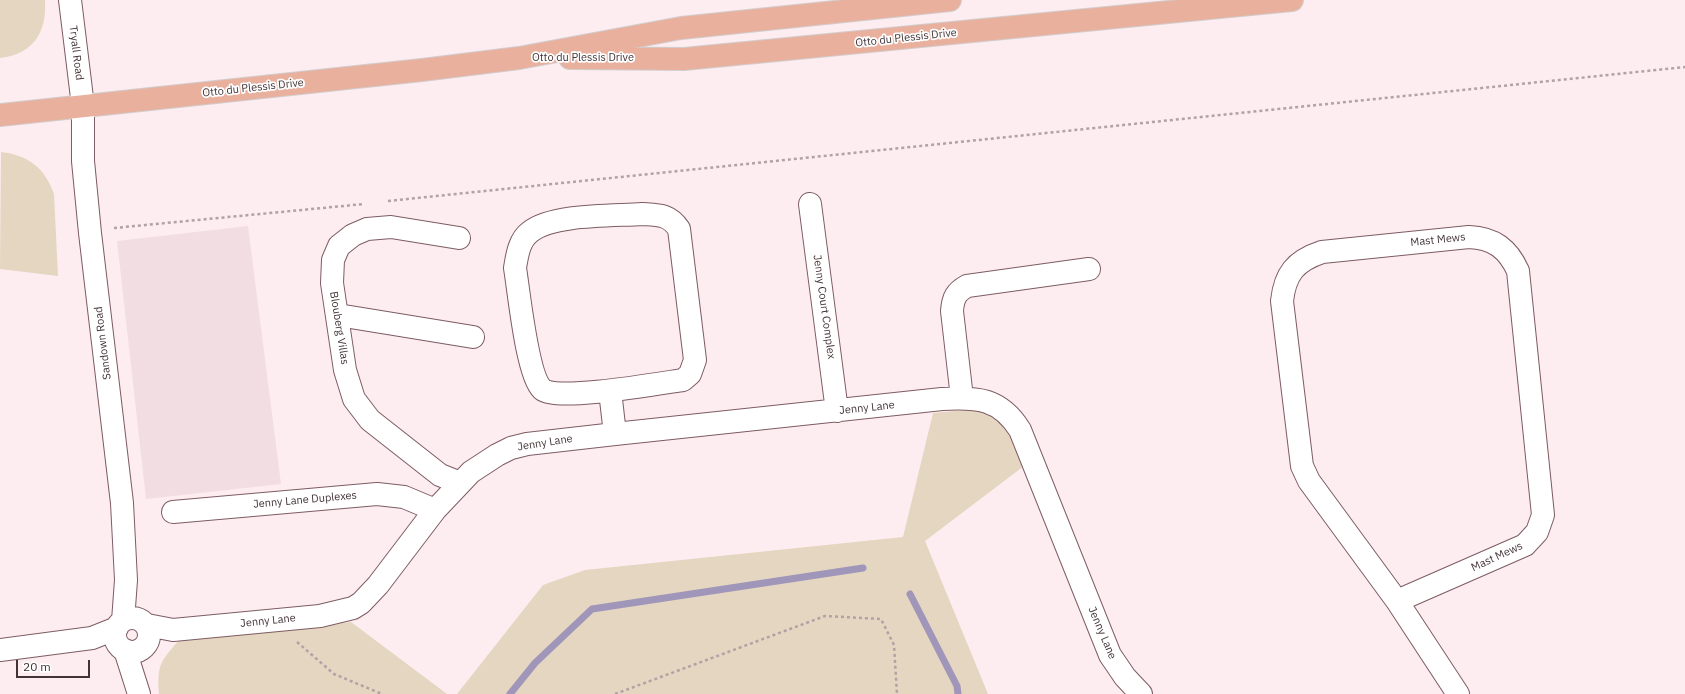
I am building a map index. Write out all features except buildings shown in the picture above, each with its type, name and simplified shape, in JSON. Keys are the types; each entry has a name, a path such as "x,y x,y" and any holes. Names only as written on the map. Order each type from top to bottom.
{"main road":[{"name":"Otto du Plessis Drive","path":"0,115 414,71 519,58 681,28 950,0"},
{"name":"Otto du Plessis Drive","path":"519,58 684,59 1292,0"}],"street":[{"name":"Tryall Road","path":"70,0 83,106"},
{"name":"Sandown Road","path":"83,106 83,166 122,503 126,580 138,691"},
{"name":"Jenny Court Complex","path":"810,204 837,411"},
{"path":"642,214 665,216 670,218 679,229 695,360 693,368 683,380 610,391 548,393 544,392 536,383 531,366 515,268 517,254 529,232 547,222 642,214"},
{"name":"Blouberg Villas","path":"459,238 391,227 367,229 353,235 339,246 334,260 332,283 346,370 354,399 370,420 440,475 460,483"},
{"name":"Mast Mews","path":"1397,601 1525,545 1537,532 1543,515 1518,271 1513,259 1505,249 1494,242 1482,238 1470,237 1322,252 1302,261 1293,268 1287,278 1283,290 1282,301 1302,466 1309,481 1397,601 1458,694"},
{"path":"962,398 952,311 956,294 967,286 1090,269"},
{"path":"338,315 473,337"},
{"path":"610,391 615,434"},
{"name":"Jenny Lane","path":"0,650 92,638 282,620 346,611 361,603 378,585 435,510 460,483 484,462 512,448 527,444 962,398 986,401 998,406 1014,420 1020,430 1110,655 1125,677 1141,694"},
{"name":"Jenny Lane Duplexes","path":"172,512 377,494 404,497 435,510"}],"path":[{"path":"381,202 1685,67"},
{"path":"108,229 366,204"},
{"path":"614,694 825,616 881,620 894,645 897,694"},
{"path":"282,620 292,638 334,674 382,694"}],"shaded area":[{"path":"0,0 45,0 45,12 44,22 36,40 22,52 12,56 0,58"},
{"path":"1,152 19,156 34,164 46,177 50,185 54,194 58,276 0,269"},
{"path":"248,226 281,484 146,499 117,241"},
{"path":"966,410 979,411 997,420 1010,435 1024,466 925,541 988,694 457,694 543,585 585,570 903,537 933,413"},
{"path":"351,622 447,694 159,694 159,670 161,664 179,640"}],"waterway":[{"path":"510,694 535,663 592,609 863,568"},
{"path":"910,594 957,686 958,694"}]}
